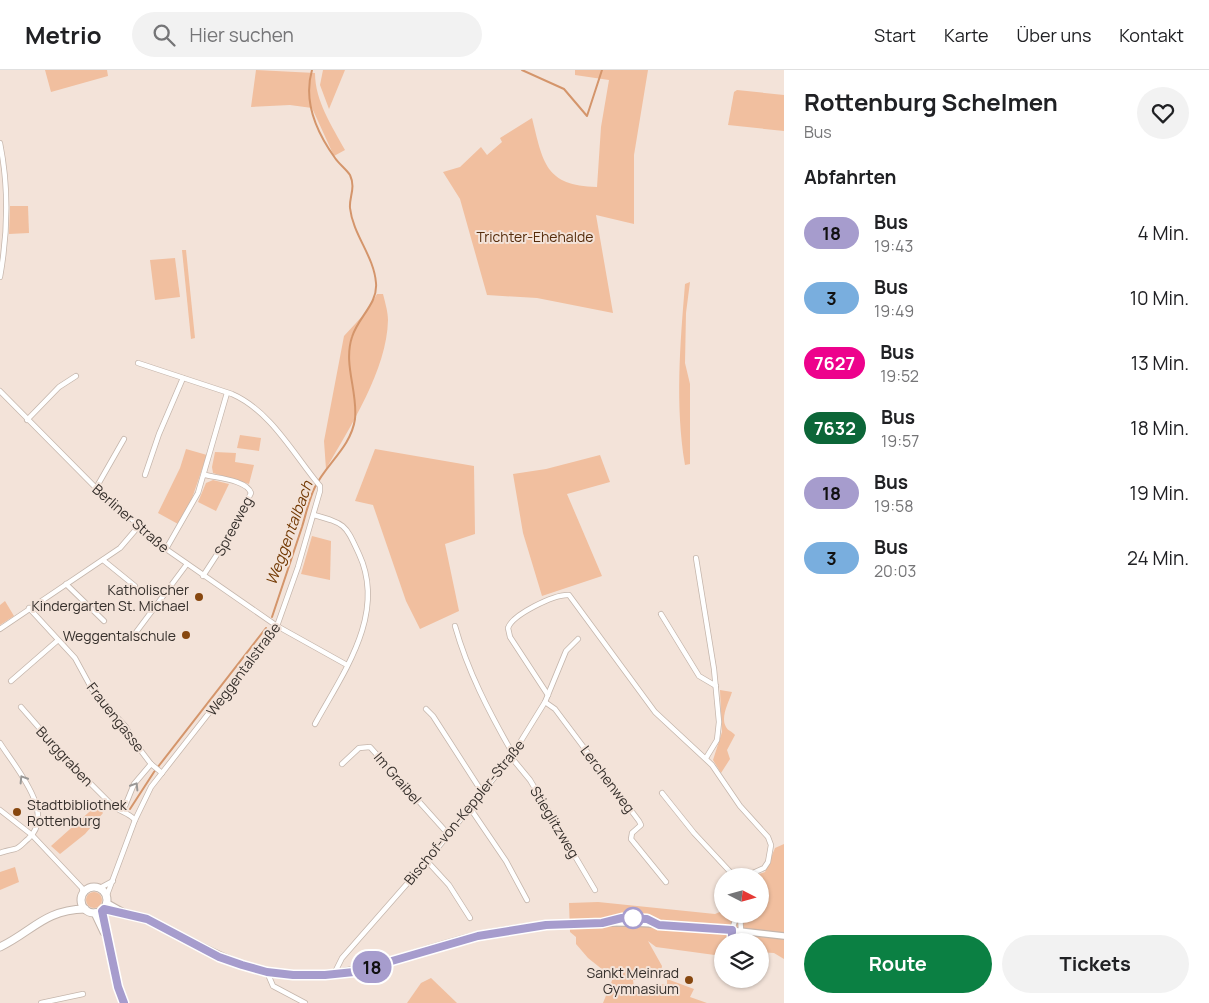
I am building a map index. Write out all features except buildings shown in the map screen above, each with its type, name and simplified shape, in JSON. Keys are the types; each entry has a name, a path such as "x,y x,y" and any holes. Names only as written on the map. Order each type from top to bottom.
{"main road":[{"path":"83,906 84,890 92,887 100,888 107,936 118,987 124,1003"},
{"path":"1,946 14,941 47,918 73,908 103,906"}],"street":[{"path":"0,145 5,172 7,208 0,277"},
{"name":"Weggentalstraße","path":"103,906 151,786 277,626 314,515 320,491 318,484 288,444 246,401 228,393 138,363"},
{"path":"27,420 59,387 76,376"},
{"path":"146,475 159,434 183,378"},
{"name":"Berliner Straße","path":"0,393 96,488 138,527 166,549 277,626 347,665"},
{"path":"166,549 193,504 205,475 228,393"},
{"path":"96,488 124,440"},
{"name":"Spreeweg","path":"203,576 231,533 251,493 250,489 244,485 205,475"},
{"path":"314,515 345,526 365,569 368,593 365,623 361,639 315,724"},
{"path":"0,628 103,560 123,545 138,527"},
{"path":"696,558 716,686 719,732 717,740 706,758"},
{"path":"103,560 135,586"},
{"path":"134,635 187,564"},
{"path":"66,584 104,621"},
{"path":"548,695 510,637 508,628 514,618 558,596 569,595 655,712 706,758 740,806 761,828 771,845 768,862 764,868"},
{"name":"Frauengasse","path":"30,608 75,658 93,691 126,726 132,739 152,765 161,772"},
{"path":"661,614 699,676 716,686"},
{"name":"Stieglitzweg","path":"455,626 471,676 488,712 512,755 530,780 595,890"},
{"name":"Bischof-von-Keppler-Straße","path":"334,974 342,958 449,835 512,755 548,695 566,651 578,639"},
{"path":"11,681 58,641"},
{"name":"Lerchenweg","path":"544,702 555,709 639,821 641,825 632,834 630,839 666,882"},
{"name":"Burggraben","path":"21,707 115,809 129,813 136,820"},
{"path":"426,709 434,716 482,792"},
{"path":"0,743 35,798 38,824 32,835 18,848 0,852"},
{"name":"Im Graibel","path":"342,764 360,748 370,746 449,835"},
{"path":"123,811 134,784 152,765"},
{"path":"662,793 694,833 727,868"},
{"path":"470,808 506,861 527,900"},
{"path":"1,812 32,835 84,890"},
{"path":"427,861 449,885 470,918"},
{"path":"100,888 114,880"},
{"path":"103,906 151,921 219,957 267,972 293,975 334,974 364,969 478,936 546,925 582,922 732,930 784,936"},
{"path":"732,930 735,923"},
{"path":"740,923 741,931"},
{"path":"267,972 273,986 306,1003"},
{"path":"42,1003 83,994"}],"green space":[{"path":"45,70 107,70 108,76 51,92"},
{"path":"256,70 315,73 321,103 345,150 334,156 312,108 290,105 251,107"},
{"path":"323,70 345,70 329,109 320,85"},
{"name":"Trichter-Ehehalde","path":"575,70 648,70 634,155 634,224 596,215 613,313 537,298 487,295 460,199 443,172 460,167 481,147 487,155 502,142 500,138 532,118 539,147 549,169 566,182 580,186 597,187 601,127 609,80 575,75"},
{"path":"737,90 784,95 784,131 728,125 734,92"},
{"path":"10,206 28,206 29,233 9,234"},
{"path":"182,250 186,250 195,338 191,339"},
{"path":"175,258 180,297 155,300 150,260"},
{"path":"690,282 686,313 685,363 690,384 690,464 685,465 680,420 679,375 685,284"},
{"path":"377,294 383,294 388,317 386,339 381,358 366,398 326,469 324,441 344,336 367,311"},
{"path":"240,435 261,438 259,451 237,448"},
{"path":"186,449 207,455 190,504 178,524 158,513 180,468"},
{"path":"375,449 474,466 475,534 445,544 459,611 420,629 406,601 373,505 355,501"},
{"path":"215,452 236,453 235,462 254,465 249,484 213,473 212,467"},
{"path":"600,455 610,482 567,494 602,576 542,596 523,533 513,474 546,469"},
{"path":"213,480 229,484 216,511 198,502 206,483"},
{"path":"312,536 331,541 330,580 301,574"},
{"path":"5,601 14,616 0,625 0,605"},
{"path":"720,690 732,692 724,723 735,735 727,750 730,759 721,773 713,760 722,732"},
{"path":"97,805 103,813 85,834 60,854 51,846"},
{"path":"784,844 784,959 774,953 769,953 769,933 714,933 714,955 656,947 648,941 662,966 661,972 637,976 637,980 633,980 634,987 667,984 667,979 694,989 690,997 707,1003 603,1003 613,978 588,958 576,944 576,937 570,932 569,903 598,902 714,914 714,923 769,923 769,868 767,868 775,848"},
{"path":"15,867 19,882 0,890 0,872"},
{"path":"94,892 102,900 94,908 86,900"},
{"path":"431,978 457,1003 407,1003 421,983"}],"waterway":[{"name":"Weggentalbach","path":"272,617 313,492 353,429 355,399 350,368 350,347 355,330 371,304 376,291 372,264 352,218 350,208 352,180 328,148 313,116 309,93 312,70"},
{"name":"Weggentalbach","path":"522,70 564,89 587,116 602,70"},
{"name":"Weggentalbach","path":"130,809 154,772 266,628"}],"bus line":[{"name":"18","path":"124,1003 118,987 108,945 102,911 104,909 147,919 219,957 267,972 293,975 325,975 354,972 478,936 546,925 582,922 602,923 622,918 647,919 659,925 732,930 732,933"}],"place":[{"name":"Katholischer Kindergarten St. Michael","path":"199,597"},
{"name":"Weggentalschule","path":"186,635"},
{"name":"Stadtbibliothek Rottenburg","path":"17,812"},
{"name":"Sankt Meinrad Gymnasium","path":"689,980"}]}
